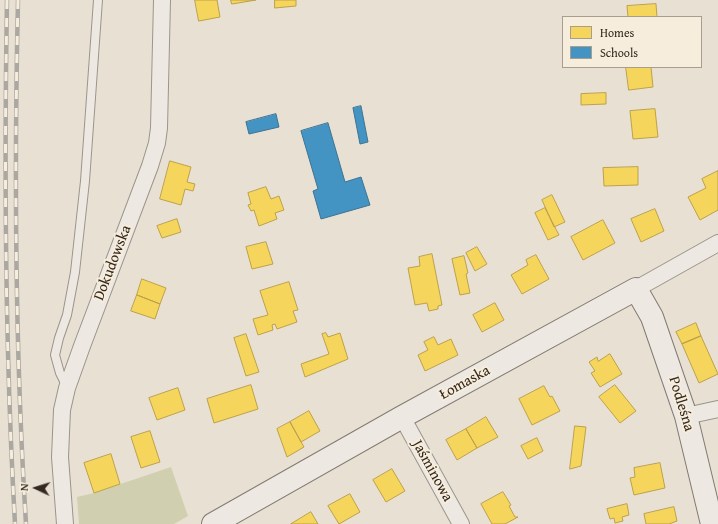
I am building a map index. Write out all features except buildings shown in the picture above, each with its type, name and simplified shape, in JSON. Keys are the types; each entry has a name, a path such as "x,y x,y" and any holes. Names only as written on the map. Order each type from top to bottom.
{"street":[{"name":"Dokudowska","path":"65,524 60,457 62,410 67,388 150,166 157,143 162,0"},
{"name":"Łomaska","path":"214,524 402,417 718,243"},
{"name":"Podleśna","path":"636,289 652,317 686,416 712,524"},
{"path":"686,416 718,409"},
{"name":"Jaśminowa","path":"402,417 461,524"}],"lane":[{"path":"67,388 60,373 55,354 67,315 75,272 85,182 98,0"}],"green space":[{"path":"171,467 188,516 174,524 79,524 77,497 94,493"}],"railway":[{"path":"7,0 6,262 9,393 15,524"},
{"path":"18,0 16,262 22,459 26,524"}]}
